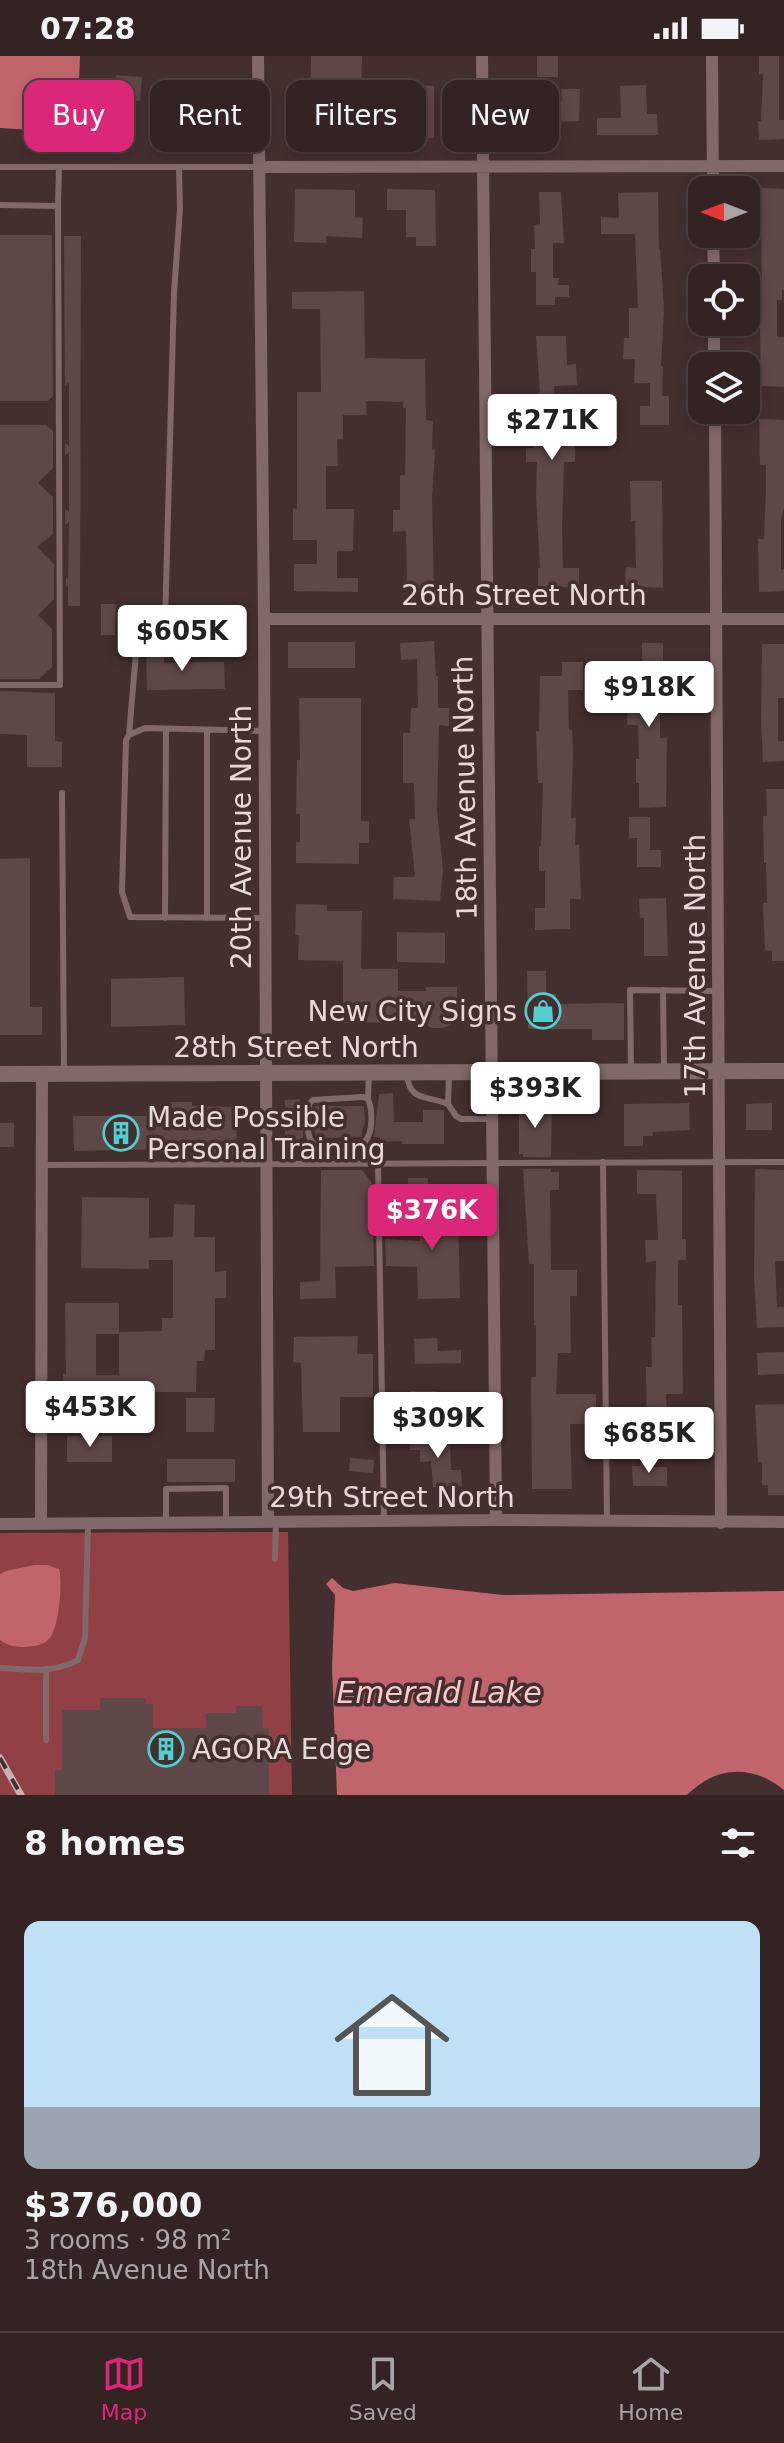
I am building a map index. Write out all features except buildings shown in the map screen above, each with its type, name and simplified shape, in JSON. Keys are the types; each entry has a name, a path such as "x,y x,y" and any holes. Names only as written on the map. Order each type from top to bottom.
{"street":[{"name":"20th Avenue North","path":"258,56 264,619 265,1162 272,1522"},
{"name":"18th Avenue North","path":"482,56 496,1520"},
{"path":"712,56 713,176"},
{"path":"260,167 784,166"},
{"name":"17th Avenue North","path":"715,424 721,1523"},
{"name":"26th Street North","path":"264,619 784,619"},
{"name":"28th Street North","path":"0,1074 784,1071"},
{"path":"41,1524 42,1074"},
{"name":"29th Street North","path":"0,1524 496,1520 784,1522"}],"lane":[{"path":"0,167 260,167"},
{"path":"0,685 60,685 59,167"},
{"path":"179,168 165,624 137,641 129,735 126,740 122,892 130,917 265,918"},
{"path":"0,205 58,206"},
{"path":"129,735 145,728 264,731"},
{"path":"165,918 166,729"},
{"path":"207,730 207,918"},
{"path":"62,793 64,1074"},
{"path":"631,1072 630,990 719,991"},
{"path":"663,990 664,1071"},
{"path":"449,1072 448,1104 456,1116 461,1119 492,1119"},
{"path":"368,1099 319,1098 309,1104 311,1142 315,1145 358,1145 369,1138 369,1073"},
{"path":"407,1073 408,1083 416,1096 448,1104"},
{"path":"336,1145 336,1162"},
{"path":"378,1162 384,1521"},
{"path":"603,1162 607,1521"},
{"path":"42,1165 784,1162"},
{"path":"166,1523 166,1489 226,1488 226,1523"},
{"path":"272,1522 275,1559"},
{"path":"0,1668 46,1669 65,1667 78,1660 85,1638 88,1524"},
{"path":"46,1669 46,1740"}],"shaded area":[{"path":"288,1532 292,1795 0,1795 0,1533"}],"water":[{"path":"0,56 80,56 79,80 24,80 24,130 0,128"},
{"path":"34,1565 59,1569 58,1616 49,1639 44,1643 12,1646 0,1640 0,1574"},
{"name":"Emerald Lake","path":"332,1578 343,1588 353,1591 395,1583 503,1595 784,1591 784,1790 759,1776 734,1772 710,1778 687,1795 337,1795 332,1667 335,1595 326,1584"}],"railway":[{"path":"0,1758 21,1795"}],"place":[{"name":"New City Signs","path":"543,1011"},
{"name":"Made Possible Personal Training","path":"121,1133"},
{"name":"AGORA Edge","path":"166,1749"}]}
